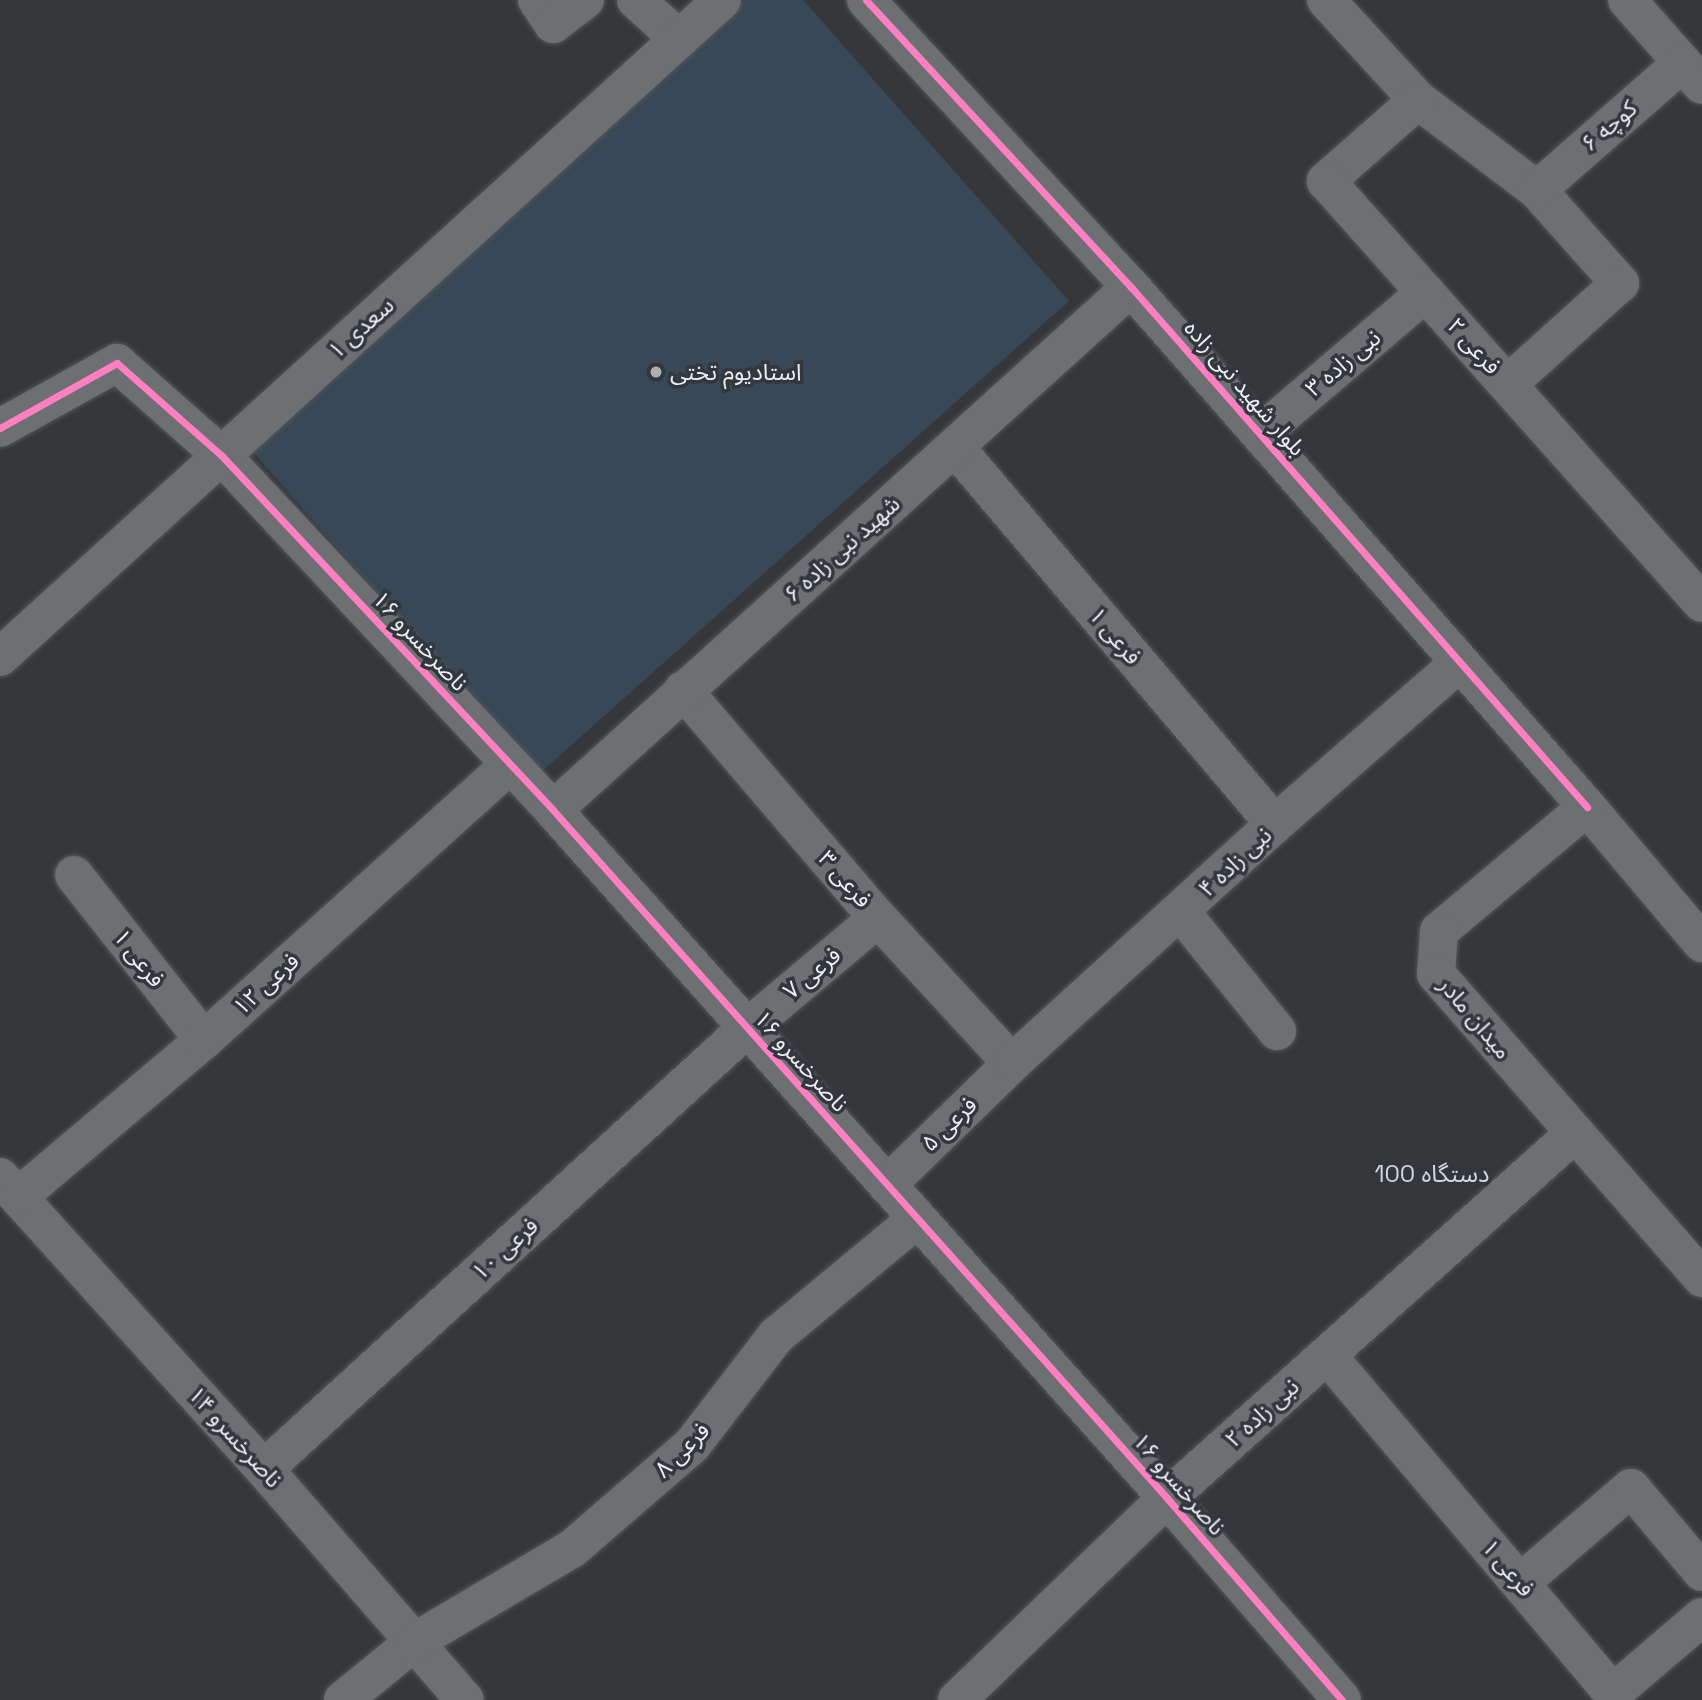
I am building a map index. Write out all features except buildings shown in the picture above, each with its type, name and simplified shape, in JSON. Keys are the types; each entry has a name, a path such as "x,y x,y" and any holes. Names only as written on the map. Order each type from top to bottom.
{"street":[{"path":"537,0 553,24 585,0"},
{"path":"636,0 678,38"},
{"name":"سعدی ۱","path":"0,657 722,0"},
{"name":"بلوار شهید نبی زاده","path":"866,0 1131,287 1587,807"},
{"path":"1326,0 1418,100 1537,190 1620,283 1508,384"},
{"path":"1636,3 1692,74"},
{"name":"کوچه ۶","path":"1537,190 1692,74"},
{"name":"فرعی ۲","path":"1418,100 1326,181 1702,603"},
{"name":"شهید نبی زاده ۶","path":"553,810 1131,287"},
{"name":"نبی زاده ۳","path":"1260,435 1426,292"},
{"name":"ناصرخسرو ۱۶","path":"0,428 117,363 222,456 553,810 1167,1499 1342,1700"},
{"name":"فرعی ۱","path":"955,447 1275,824"},
{"name":"نبی زاده ۴","path":"1012,1063 1275,824 1459,663"},
{"name":"فرعی ۳","path":"683,690 878,918 1012,1063"},
{"name":"فرعی ۱۲","path":"9,1187 204,1040 509,765"},
{"path":"1587,807 1702,943"},
{"name":"میدان مادر","path":"1587,807 1555,831 1439,932 1436,974 1702,1278"},
{"name":"فرعی ۱","path":"74,876 204,1040"},
{"path":"1181,912 1277,1031"},
{"name":"فرعی ۷","path":"746,1029 878,918"},
{"name":"فرعی ۱۰","path":"264,1469 746,1029"},
{"name":"فرعی ۵","path":"887,1185 1012,1063"},
{"name":"نبی زاده ۲","path":"966,1697 1167,1499 1575,1133"},
{"name":"ناصرخسرو ۱۴","path":"9,1187 264,1469 465,1700"},
{"name":"فرعی ۸","path":"343,1700 414,1642 572,1548 692,1445 776,1336 917,1219"},
{"name":"فرعی ۱","path":"1327,1355 1613,1693 1702,1617"},
{"path":"1520,1583 1630,1488 1702,1572"}],"shaded area":[{"name":"استادیوم تختی","path":"740,0 803,0 1069,301 538,775 244,442"}],"cycle path":[{"path":"866,0 1131,287 1587,807"},
{"path":"0,428 117,363 222,456 553,810 1167,1498 1342,1700"}],"place":[{"name":"استادیوم تختی","path":"656,372"}],"district":[{"name":"100 دستگاه","path":"1432,1174"}]}
